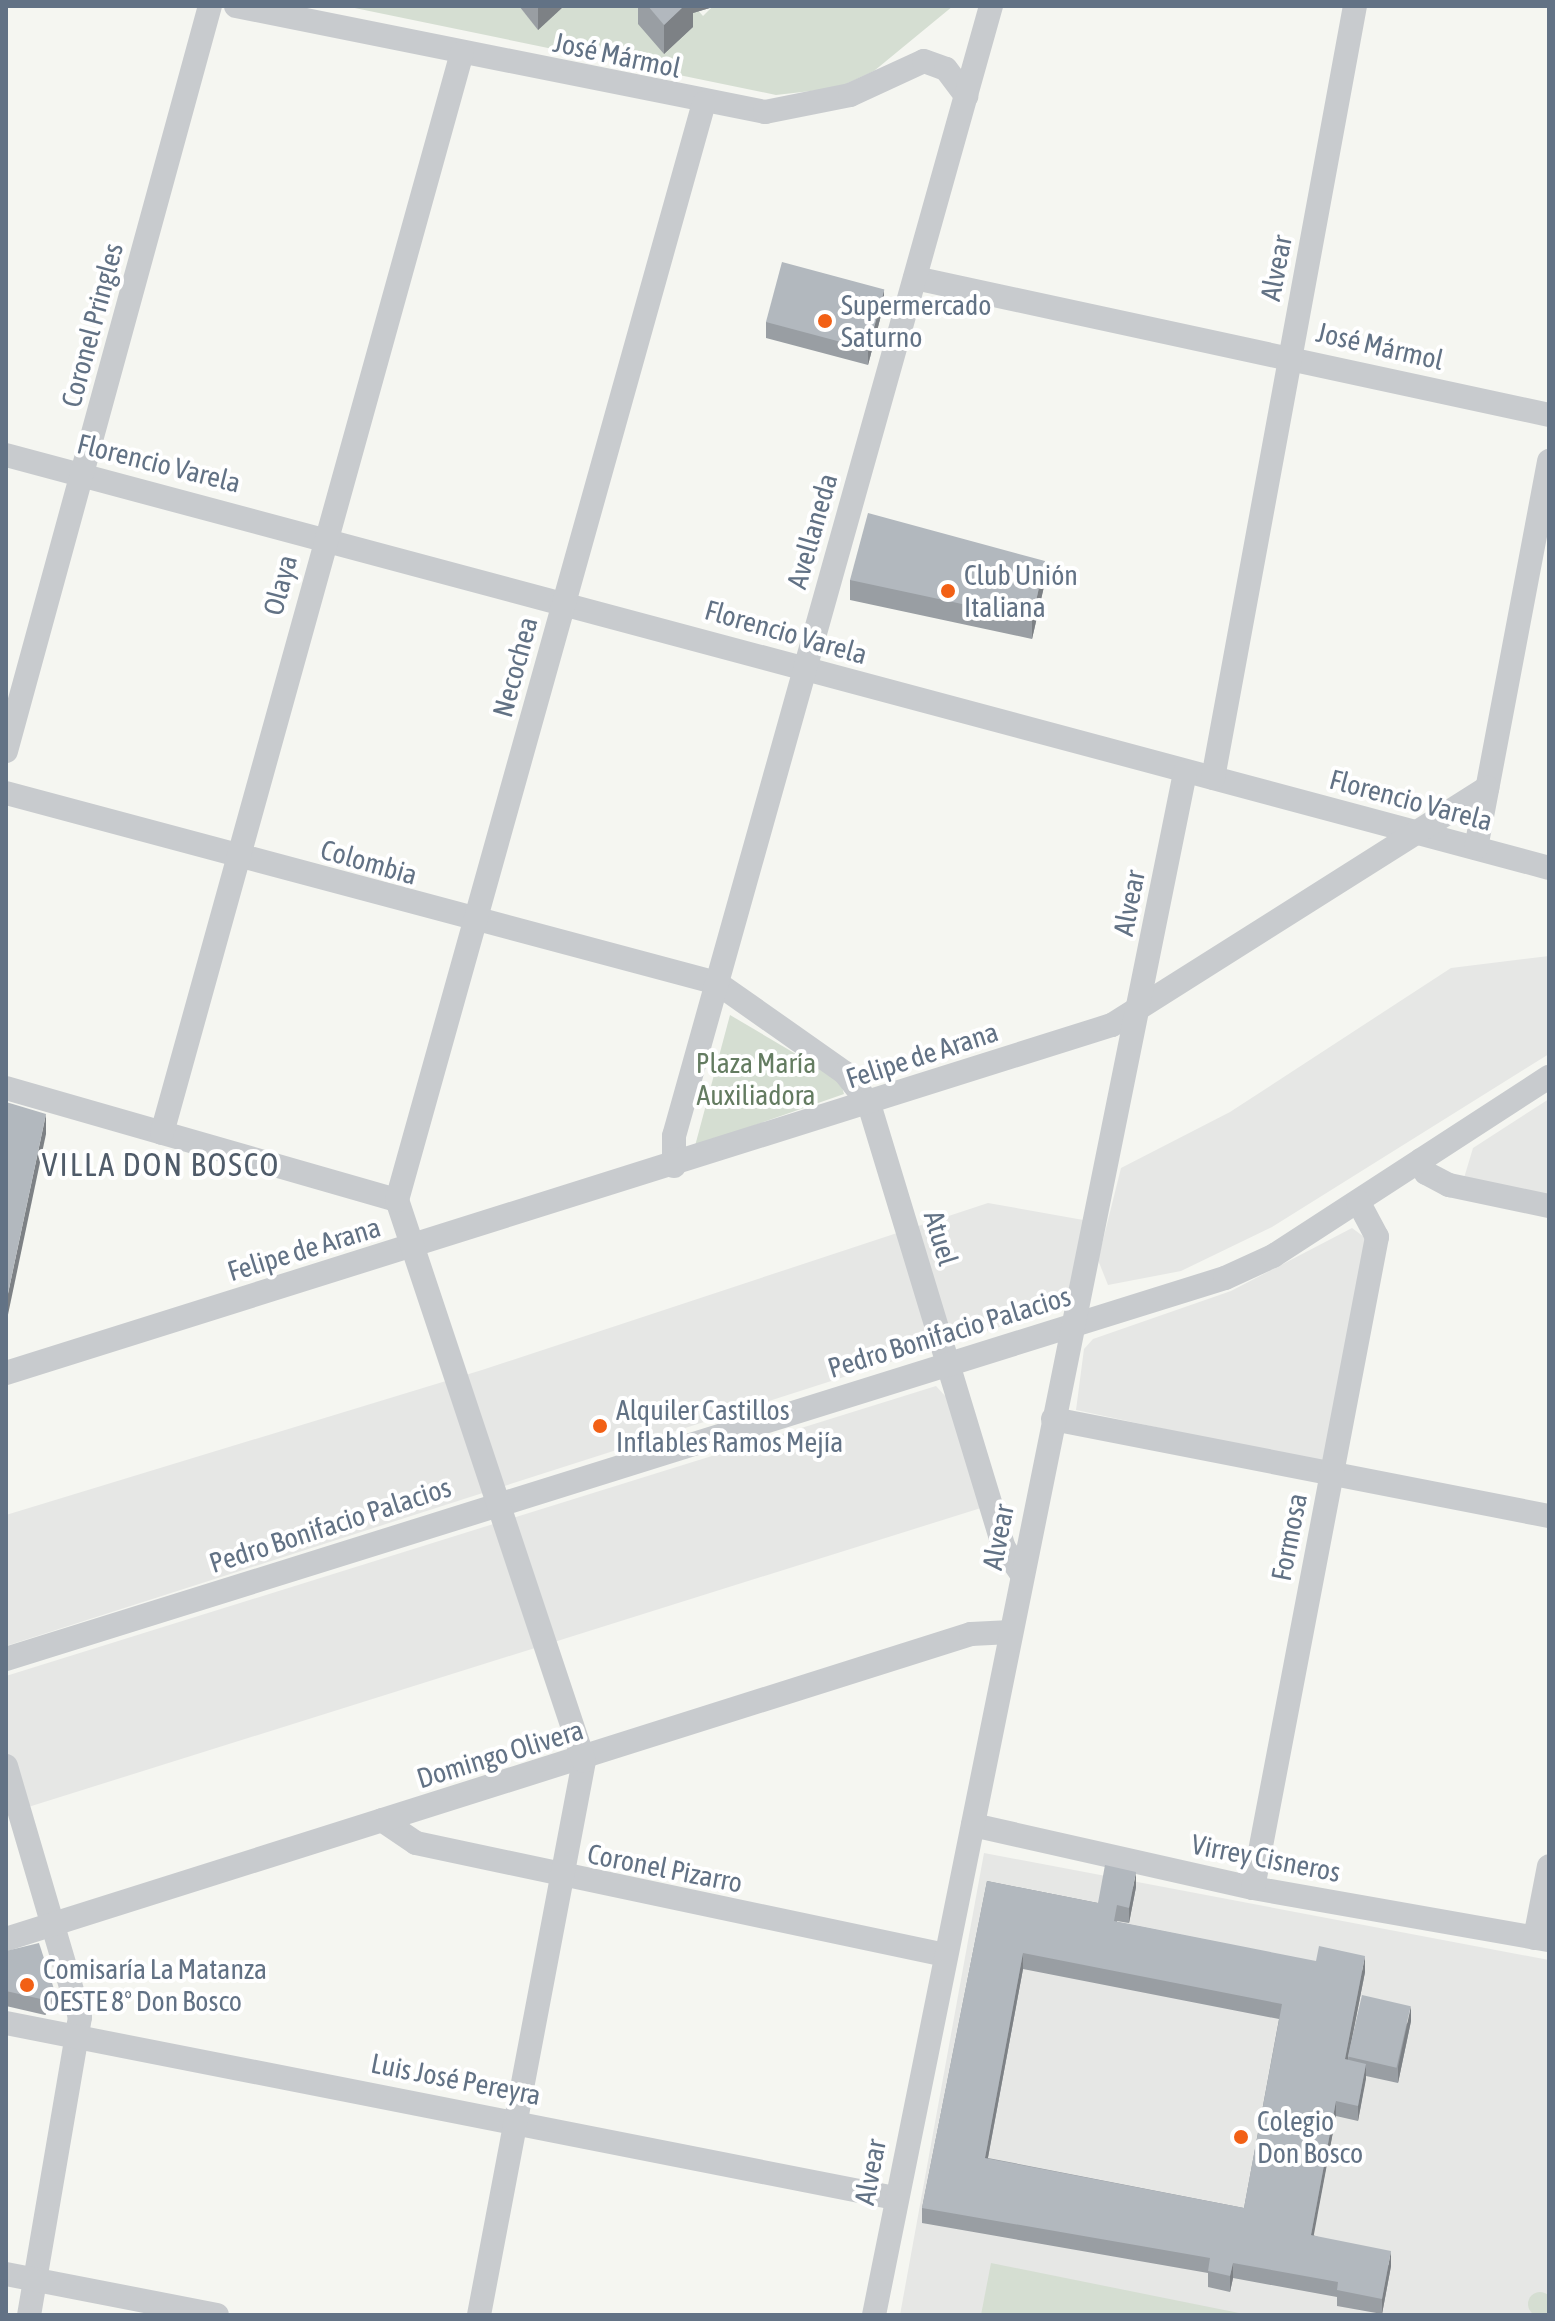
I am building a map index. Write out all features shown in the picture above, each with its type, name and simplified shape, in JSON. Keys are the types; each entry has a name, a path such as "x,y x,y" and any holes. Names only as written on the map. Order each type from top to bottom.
{"street":[{"name":"Coronel Pringles","path":"6,751 210,6"},
{"name":"José Mármol","path":"236,6 704,103 765,112 818,105 924,61 946,69 966,96"},
{"name":"Avellaneda","path":"674,1166 674,1136 991,6"},
{"name":"Alvear","path":"1213,778 1355,6"},
{"name":"Olaya","path":"162,1133 240,857 324,536 462,53"},
{"name":"Necochea","path":"397,1200 704,103"},
{"name":"José Mármol","path":"915,278 1290,356 1549,415"},
{"name":"Florencio Varela","path":"6,455 565,600 1185,772 1549,868"},
{"path":"1476,848 1549,461"},
{"name":"Alvear","path":"874,2315 895,2198 1185,772"},
{"name":"Felipe de Arana","path":"6,1373 674,1166 1137,1014 1487,788"},
{"name":"Colombia","path":"6,793 476,923 717,983"},
{"name":"Atuel","path":"717,983 845,1073 869,1104 1004,1548 1021,1573"},
{"name":"Pedro Bonifacio Palacios","path":"6,1659 1225,1278 1358,1202 1549,1077"},
{"path":"6,1088 397,1200 415,1246 497,1504 584,1761 565,1879 479,2315"},
{"path":"1421,1160 1426,1173 1449,1185 1549,1206"},
{"name":"Formosa","path":"1253,1888 1377,1237 1358,1202"},
{"path":"1053,1419 1331,1477 1549,1516"},
{"name":"Domingo Olivera","path":"6,1939 382,1820 584,1761 971,1634 1011,1632"},
{"path":"6,1766 53,1922 80,2038 29,2315"},
{"name":"Coronel Pizarro","path":"382,1820 409,1841 565,1879 945,1955"},
{"name":"Virrey Cisneros","path":"973,1825 1253,1888 1542,1939"},
{"path":"1542,1939 1549,1866"},
{"name":"Luis José Pereyra","path":"6,2023 895,2198"},
{"path":"6,2274 217,2315"}],"shaded area":[{"path":"1549,956 1549,1054 1272,1227 1181,1271 1108,1285 1098,1260 1121,1168 1230,1112 1451,968"},
{"path":"1549,1099 1549,1197 1464,1178 1473,1148"},
{"path":"988,1203 1089,1221 1065,1306 6,1646 6,1515 482,1370"},
{"path":"1352,1228 1371,1242 1330,1457 1319,1462 1076,1410 1084,1349 1093,1339 1231,1291"},
{"path":"936,1386 948,1399 981,1508 6,1814 6,1676"},
{"name":"Colegio Don Bosco","path":"984,1853 1549,1960 1549,2315 900,2315"}],"green space":[{"path":"345,6 519,6 538,29 564,6 656,6 664,54 693,27 684,16 696,8 703,16 713,6 953,6 874,71 837,88 776,95"},
{"name":"Plaza María Auxiliadora","path":"730,1015 840,1080 844,1094 695,1146"},
{"path":"991,2263 1249,2315 981,2315"},
{"path":"1540,2292 1548,2296 1552,2304 1548,2312 1540,2316 1532,2312 1528,2304 1532,2296"}],"building":[{"path":"648,6 684,6 664,25"},
{"name":"Supermercado Saturno","path":"782,262 884,289 868,349 766,322"},
{"name":"Club Unión Italiana","path":"868,513 1045,561 1032,619 850,580"},
{"path":"6,1102 46,1114 6,1303"},
{"name":"Colegio Don Bosco","path":"1105,1865 1136,1872 1129,1908 1117,1905 1114,1921 1316,1961 1319,1946 1365,1956 1345,2059 1366,2064 1358,2106 1336,2101 1311,2235 1391,2251 1382,2299 1337,2290 1338,2282 1233,2263 1230,2276 1208,2271 1210,2258 922,2208 987,1881 1098,1903","holes":["1023,1953 1282,2004 1244,2208 985,2158"]},
{"name":"Comisaría La Matanza OESTE 8° Don Bosco","path":"39,1943 54,1989 45,2000 6,1991 6,1951"},
{"name":"Colegio Don Bosco","path":"1362,1995 1411,2006 1397,2068 1348,2056"}],"place":[{"name":"Supermercado Saturno","path":"825,321"},
{"name":"Club Unión Italiana","path":"948,591"},
{"name":"Alquiler Castillos Inflables Ramos Mejía","path":"600,1426"},
{"name":"Comisaría La Matanza OESTE 8° Don Bosco","path":"27,1985"},
{"name":"Colegio Don Bosco","path":"1241,2137"}],"district":[{"name":"VILLA DON BOSCO","path":"161,1165"}]}
